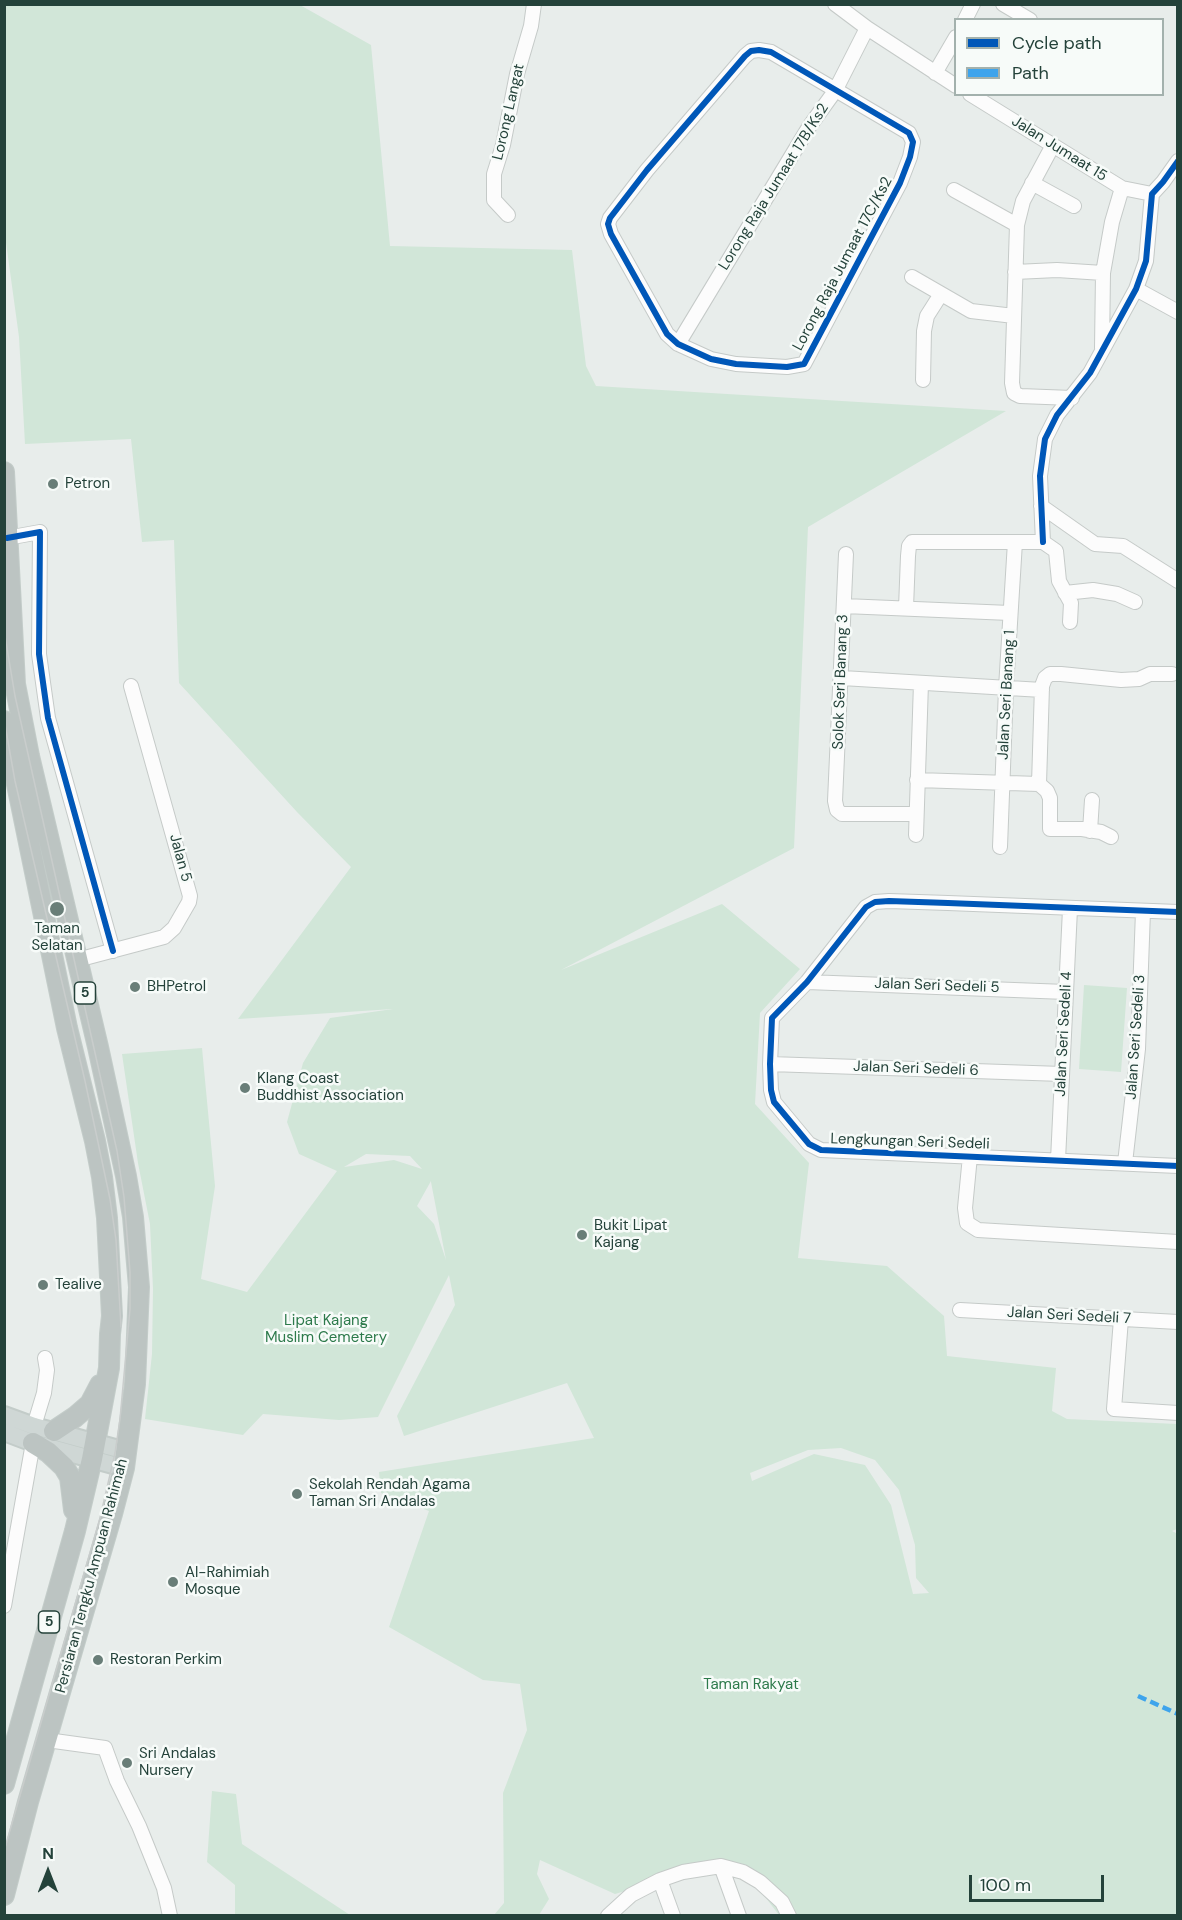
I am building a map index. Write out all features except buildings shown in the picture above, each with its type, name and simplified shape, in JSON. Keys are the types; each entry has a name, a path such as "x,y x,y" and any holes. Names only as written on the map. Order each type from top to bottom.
{"highway":[{"name":"Persiaran Tengku Ampuan Rahimah","path":"4,472 16,694 115,1123 133,1217 138,1287 135,1384 125,1460 109,1525 4,1895"},
{"name":"Persiaran Tengku Ampuan Rahimah","path":"4,722 62,1005 102,1177 108,1218 112,1316 109,1368 75,1531 4,1784"},
{"path":"54,1431 75,1418 90,1404 109,1368"},
{"path":"34,1434 64,1467 70,1477 75,1531"}],"main road":[{"path":"4,1415 34,1434 54,1431 93,1450"},
{"path":"4,1432 34,1434 125,1460"}],"street":[{"name":"Lorong Langat","path":"508,215 494,200 494,174 503,145 517,74 531,26 534,4"},
{"path":"836,4 867,28 954,85"},
{"path":"966,18 973,4"},
{"path":"1003,4 1027,18"},
{"name":"Lorong Raja Jumaat 17B/Ks2","path":"678,344 803,137 835,91 867,28"},
{"path":"935,73 954,40"},
{"path":"678,344 667,334 611,234 608,224 610,218 647,170 751,51 771,52 835,91"},
{"name":"Lorong Raja Jumaat 17C/Ks2","path":"678,344 711,359 736,364 787,367 804,364 900,183 913,142 909,134 835,91"},
{"name":"Jalan Jumaat 15","path":"973,96 1122,188 1152,194"},
{"path":"1053,145 1023,201 1017,225 1012,382 1014,393 1028,397 1072,398"},
{"path":"1043,542 1040,476 1045,439 1057,415 1090,373 1136,289 1146,261 1152,194 1178,160"},
{"path":"1032,183 1074,206"},
{"path":"1102,349 1103,273 1122,188"},
{"path":"954,190 1017,225"},
{"path":"1015,272 1058,270 1103,273"},
{"path":"912,277 971,311 1014,316"},
{"path":"1136,289 1173,310"},
{"path":"923,380 924,331 927,316 941,294"},
{"path":"1041,506 1095,543 1123,546 1178,581"},
{"path":"6,532 40,532 39,654 48,718 113,951"},
{"path":"906,608 908,556 912,542 1043,542 1056,551 1059,581 1071,603 1070,622"},
{"name":"Jalan Seri Banang 1","path":"1000,847 1006,688 1015,542"},
{"name":"Solok Seri Banang 3","path":"846,554 835,801 837,810 842,814 916,814"},
{"path":"1065,593 1093,590 1117,594 1136,602"},
{"path":"844,606 1010,613"},
{"path":"1039,784 1042,690 1045,678 1050,674 1121,680 1139,679 1150,674 1172,674"},
{"path":"842,678 1042,690"},
{"path":"916,835 921,683"},
{"name":"Jalan 5","path":"77,960 157,940 169,934 189,902 190,896 131,686"},
{"path":"917,780 1039,784 1047,791 1050,798 1050,829 1090,831 1111,837"},
{"path":"1090,831 1092,800"},
{"name":"Lengkungan Seri Sedeli","path":"1178,912 875,902 866,907 807,982 772,1018 770,1064 774,1102 809,1144 821,1150 1178,1166"},
{"name":"Jalan Seri Sedeli 4","path":"1058,1160 1070,909"},
{"name":"Jalan Seri Sedeli 3","path":"1125,1163 1138,1049 1143,911"},
{"name":"Jalan Seri Sedeli 5","path":"807,982 1066,992"},
{"name":"Jalan Seri Sedeli 6","path":"770,1064 1062,1074"},
{"path":"970,1156 965,1208 967,1223 978,1230 1178,1242"},
{"name":"Jalan Seri Sedeli 7","path":"960,1310 1178,1322"},
{"path":"1121,1319 1114,1408 1178,1413"},
{"path":"4,1606 34,1434 44,1393 47,1370 45,1358"},
{"path":"4,1736 21,1722"},
{"path":"47,1740 105,1748 164,1888 170,1916"},
{"path":"721,1866 739,1916"},
{"path":"613,1911 631,1895 660,1880 682,1872 721,1866 742,1872 760,1882 782,1902 789,1916"},
{"path":"660,1880 674,1916"}],"green space":[{"path":"4,5 300,5 371,45 390,246 572,250 586,366 596,386 1006,411 808,527 794,848 561,970 722,904 800,969 760,1013 755,1104 809,1163 798,1258 887,1266 944,1316 947,1356 1056,1368 1052,1411 1067,1419 1177,1424 1177,1529 1172,1531 1178,1534 1177,1915 779,1915 746,1872 703,1868 615,1894 540,1860 537,1874 549,1899 539,1915 494,1915 504,1903 503,1793 527,1730 520,1684 483,1680 389,1627 429,1511 381,1493 379,1472 594,1438 567,1383 404,1436 397,1416 455,1305 449,1275 378,1417 339,1420 263,1414 243,1435 145,1419 152,1354 153,1289 150,1224 138,1163 122,1054 202,1048 215,1186 201,1279 247,1292 337,1171 299,1154 287,1122 303,1063 330,1018 393,1009 238,1019 351,867 297,812 179,683 174,540 142,542 131,439 25,444 19,337 4,228","holes":["366,1154 410,1156 422,1169 394,1160 344,1167","431,1181 446,1260 434,1224 417,1206","841,1448 875,1460 899,1490 915,1545 916,1578 929,1593 913,1594 891,1505 865,1465 814,1454 752,1481 750,1473 808,1450"]},
{"path":"1084,985 1127,988 1121,1072 1079,1069"},
{"path":"212,1791 236,1794 242,1844 350,1915 235,1915 235,1885 207,1862"}],"tram line":[{"path":"4,630 15,696 117,1151 124,1197 130,1272 130,1309 115,1453 100,1518 4,1851"},
{"path":"4,719 15,781 110,1199 116,1240 121,1327"}],"marked path":[{"path":"1138,1696 1178,1714"}],"cycle path":[{"path":"759,50 771,52 909,133 913,142 900,183 804,364 787,367 736,364 711,359 678,344 667,334 611,234 608,224 610,218 647,170 745,56 751,51 759,50"},
{"path":"1043,542 1040,476 1045,439 1057,415 1090,373 1136,289 1146,261 1152,194 1178,161"},
{"path":"7,538 40,532 39,654 48,718 113,951"},
{"path":"1178,912 875,902 866,907 807,982 772,1018 770,1064 774,1102 809,1144 821,1150 1178,1166"}],"place":[{"name":"Petron","path":"53,484"},
{"name":"Taman Selatan","path":"57,909"},
{"name":"BHPetrol","path":"135,987"},
{"name":"Klang Coast Buddhist Association","path":"245,1088"},
{"name":"Bukit Lipat Kajang","path":"582,1235"},
{"name":"Tealive","path":"43,1285"},
{"name":"Sekolah Rendah Agama Taman Sri Andalas","path":"297,1494"},
{"name":"Al-Rahimiah Mosque","path":"173,1582"},
{"name":"Restoran Perkim","path":"98,1660"},
{"name":"Sri Andalas Nursery","path":"127,1763"}],"park label":[{"name":"Lipat Kajang Muslim Cemetery","path":"326,1330"},
{"name":"Taman Rakyat","path":"751,1685"}]}
